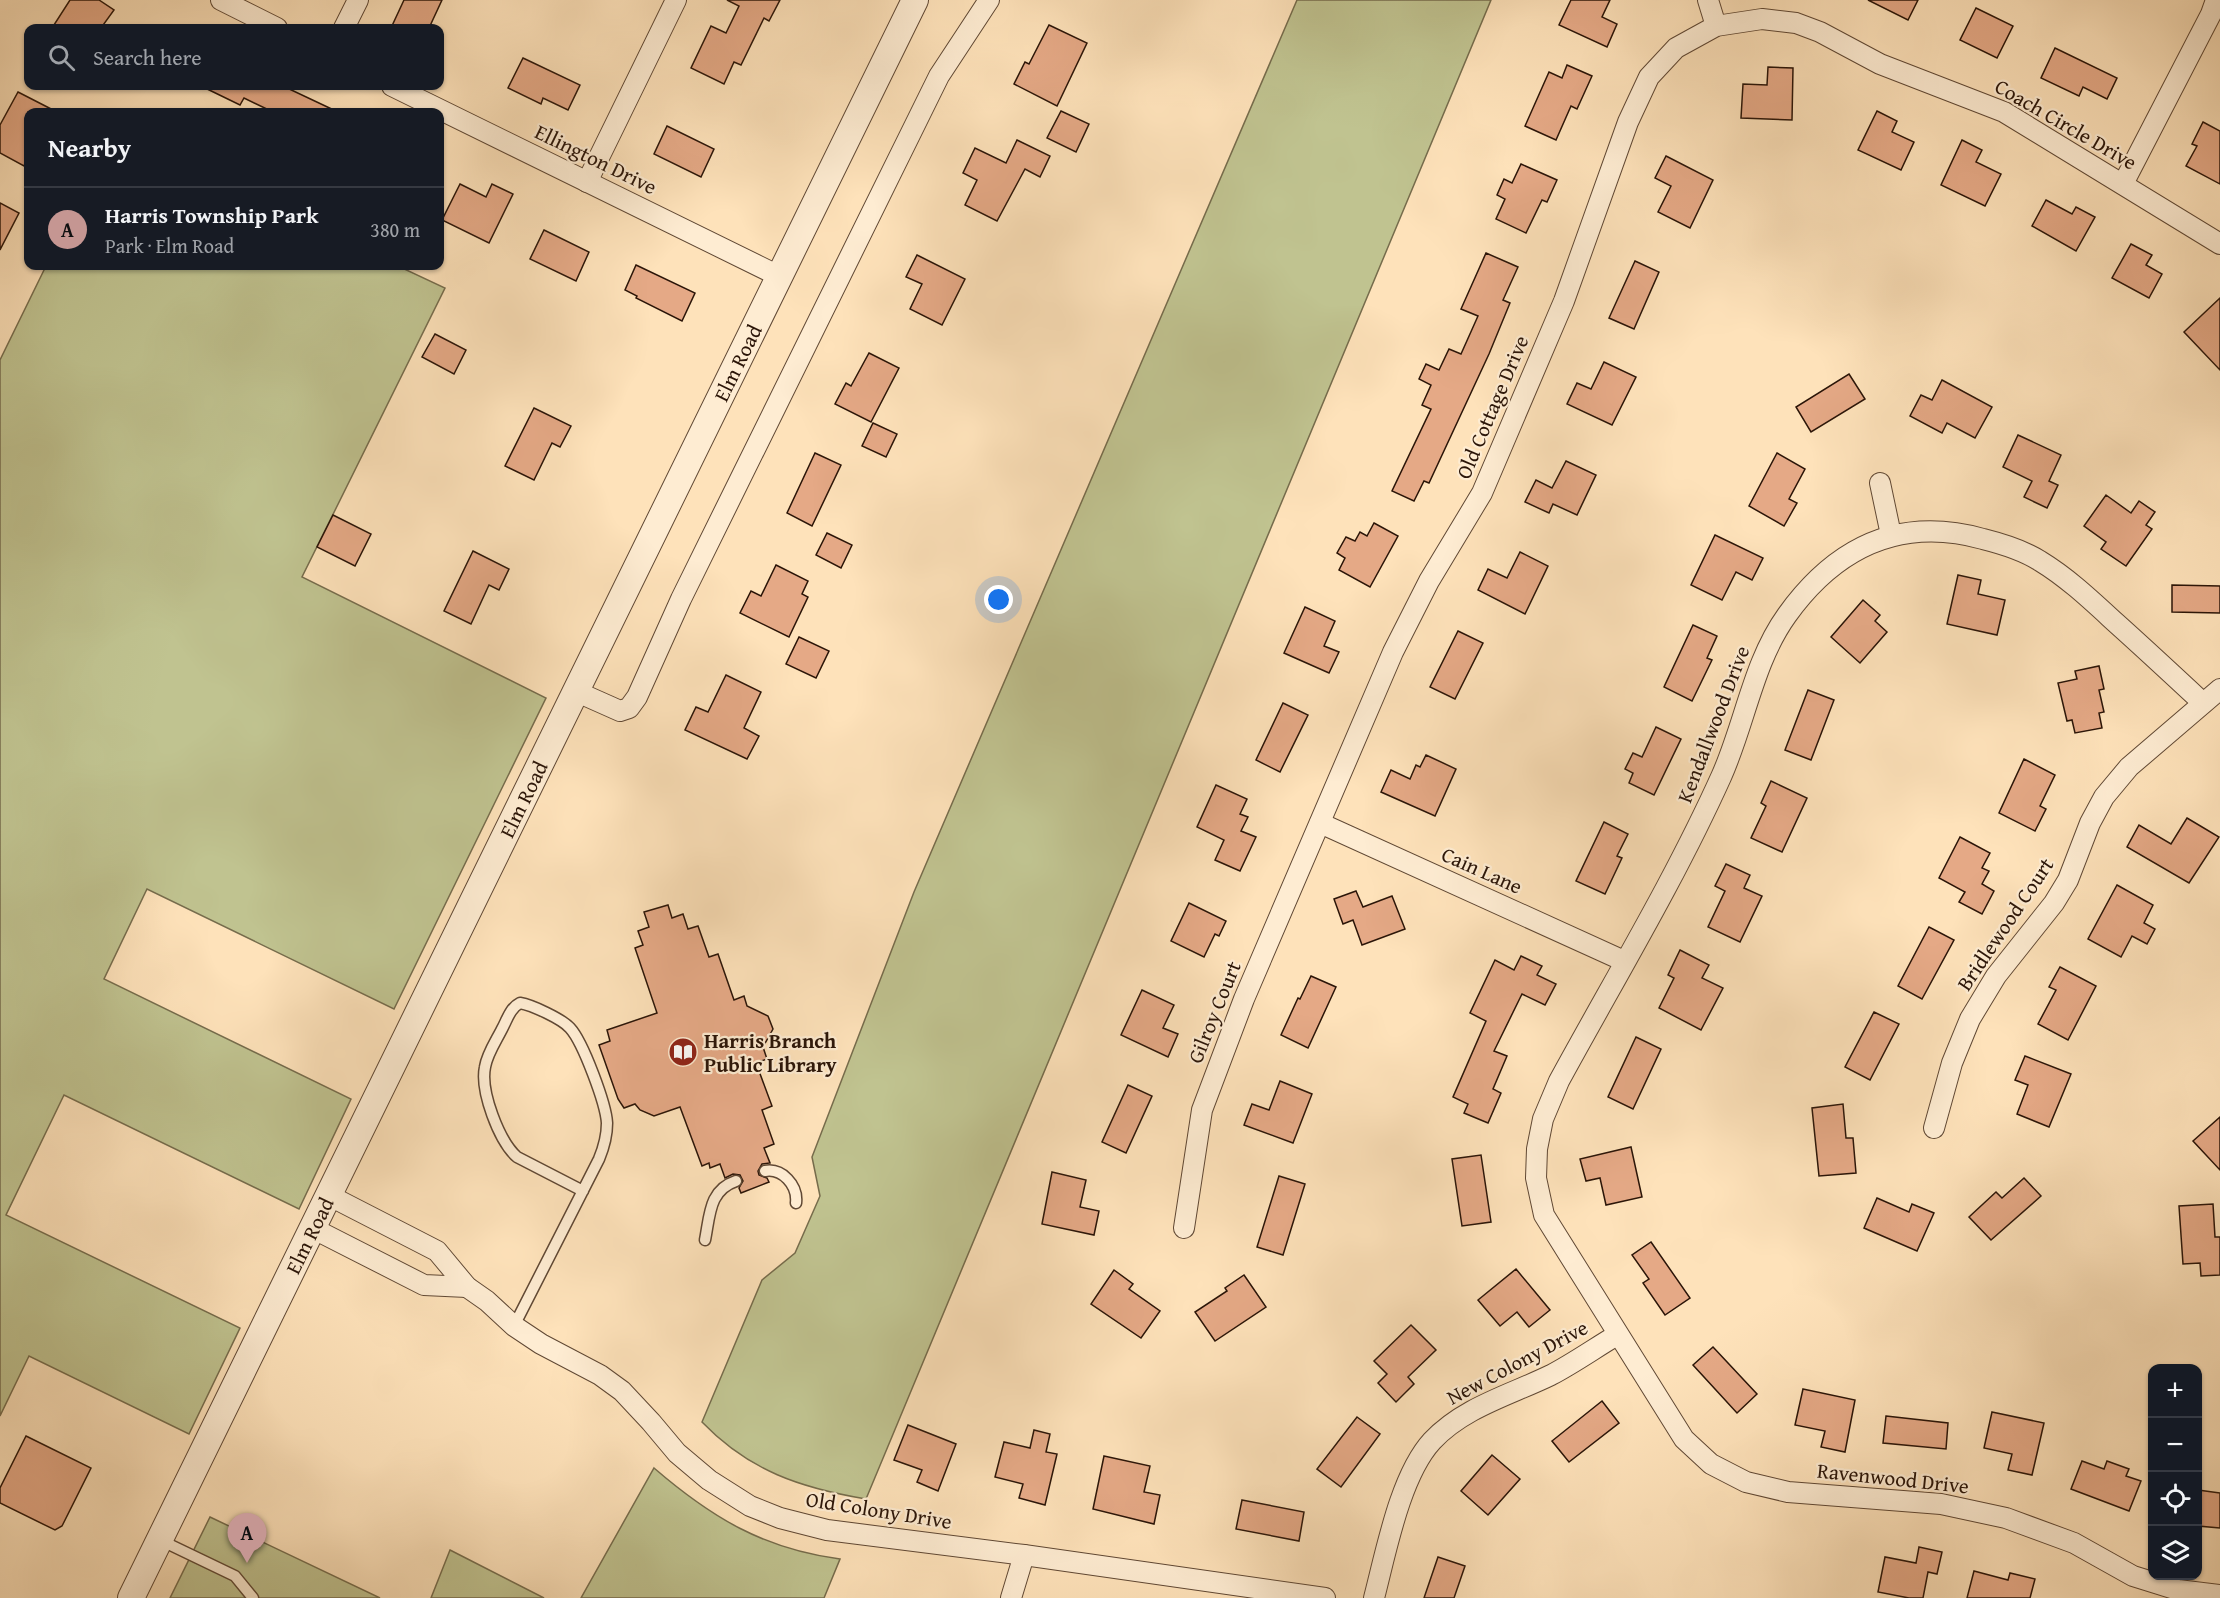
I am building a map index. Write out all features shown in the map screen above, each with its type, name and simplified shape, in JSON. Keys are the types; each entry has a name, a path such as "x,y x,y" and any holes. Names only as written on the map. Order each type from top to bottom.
{"street":[{"path":"221,0 269,24"},
{"path":"346,24 358,0"},
{"path":"587,182 676,0"},
{"name":"Elm Road","path":"131,1598 915,0"},
{"path":"575,691 620,711 629,708 637,697 681,599 939,76 957,45 989,0"},
{"path":"1708,0 1716,26"},
{"path":"2123,184 2211,14 2216,0"},
{"name":"Old Cottage Drive","path":"1320,823 1393,652 1429,581 1482,493 1564,301 1628,122 1649,77 1676,48 1716,26 1762,19 1796,22 1880,64"},
{"name":"Coach Circle Drive","path":"1880,64 2004,112 2220,244"},
{"name":"Ellington Drive","path":"400,90 437,108"},
{"name":"Ellington Drive","path":"444,112 779,276"},
{"path":"1880,483 1891,535"},
{"name":"Kendallwood Drive","path":"1617,1335 1544,1215 1536,1178 1537,1149 1542,1119 1559,1081 1700,824 1727,764 1767,649 1786,615 1808,590 1835,564 1863,545 1891,535 1938,531 1971,535 2006,545 2039,560 2074,584 2203,703"},
{"name":"Bridlewood Court","path":"1934,1128 1952,1063 1970,1019 1996,976 2054,903 2068,880 2090,823 2104,797 2129,767 2220,689"},
{"name":"Cain Lane","path":"1320,823 1624,961"},
{"name":"Gilroy Court","path":"1184,1228 1202,1110 1244,999 1320,823"},
{"name":"Old Colony Drive","path":"330,1196 437,1251 467,1287 487,1301 514,1326 541,1344 600,1375 622,1391 677,1453 710,1480 750,1506 780,1518 827,1530 1024,1555 1325,1598"},
{"path":"314,1229 424,1285 467,1287"},
{"name":"Ravenwood Drive","path":"1617,1335 1684,1439 1711,1464 1746,1482 1788,1492 1941,1504 2006,1518 2074,1543 2133,1576 2178,1590 2220,1595"},
{"name":"New Colony Drive","path":"1374,1598 1395,1518 1413,1471 1431,1442 1459,1418 1552,1374 1617,1335"},
{"path":"1011,1598 1024,1555"}],"lane":[{"path":"514,1326 583,1191 604,1147 607,1125 605,1111 583,1050 573,1032 559,1020 527,1004 520,1003 512,1009 487,1059 484,1076 487,1096 509,1150 517,1157 583,1191"},
{"path":"765,1171 772,1170 784,1176 795,1192 796,1203"},
{"path":"705,1239 716,1194 724,1186 736,1181"},
{"path":"160,1540 235,1576 253,1598"}],"green space":[{"path":"1297,0 1491,0 866,1499 798,1483 757,1465 738,1453 702,1422 762,1280 795,1253 820,1196 812,1157 914,892"},
{"path":"44,270 407,270 445,288 302,577 546,698 394,1009 147,889 104,979 351,1099 299,1209 64,1095 6,1215 240,1328 189,1434 29,1356 0,1416 0,360"},
{"path":"654,1468 697,1502 740,1528 787,1548 840,1559 824,1598 581,1598"},
{"path":"210,1517 380,1598 170,1598"},
{"path":"450,1550 544,1598 431,1598"}],"building":[{"path":"70,0 99,0 114,10 104,24 55,24"},
{"path":"404,0 442,0 431,24 393,24"},
{"path":"727,0 780,0 769,21 764,18 741,65 734,62 724,84 691,68 711,26 726,33 739,6"},
{"path":"1571,0 1610,0 1602,17 1617,24 1607,47 1559,25"},
{"path":"1868,0 1918,0 1908,20"},
{"path":"1976,8 2013,26 1997,58 1960,40"},
{"path":"1049,25 1087,43 1057,106 1014,84 1025,62 1029,64"},
{"path":"2055,48 2117,78 2107,99 2083,87 2079,96 2041,78"},
{"path":"523,58 580,85 568,110 543,98 541,104 508,88"},
{"path":"1567,65 1592,76 1577,109 1571,106 1556,140 1525,126 1549,72 1562,78"},
{"path":"1768,67 1793,68 1792,120 1741,118 1743,84 1767,85"},
{"path":"209,90 291,90 330,108 265,108 244,98 240,105"},
{"path":"18,92 49,108 24,108 24,166 0,153 0,125"},
{"path":"1061,111 1089,124 1076,152 1047,138"},
{"path":"1877,111 1897,121 1892,132 1914,142 1901,170 1858,150"},
{"path":"2203,122 2220,131 2220,184 2186,166 2197,146 2192,144"},
{"path":"667,126 714,149 701,177 654,154"},
{"path":"1017,140 1050,156 1040,177 1025,169 997,221 965,205 977,180 963,173 975,148 1006,163"},
{"path":"1962,140 1982,150 1976,162 2001,174 1985,206 1941,185"},
{"path":"1666,156 1713,180 1690,228 1658,212 1671,186 1655,178"},
{"path":"1521,164 1557,180 1547,202 1542,200 1526,233 1496,219 1505,199 1497,195 1504,179 1512,183"},
{"path":"460,184 486,197 492,184 513,194 489,243 444,221 444,216"},
{"path":"2046,200 2072,214 2076,207 2095,217 2076,251 2032,226"},
{"path":"0,203 19,213 0,250"},
{"path":"544,230 589,252 576,281 530,259"},
{"path":"2131,244 2152,255 2146,265 2162,274 2149,298 2112,278"},
{"path":"1486,253 1518,267 1503,300 1510,303 1429,483 1424,481 1414,501 1392,491 1431,409 1422,405 1431,385 1419,379 1426,364 1439,370 1449,349 1461,354 1478,316 1461,309"},
{"path":"917,255 965,279 942,325 910,309 922,284 906,277"},
{"path":"1635,261 1659,272 1634,329 1609,318"},
{"path":"636,265 695,293 682,321 625,290"},
{"path":"2220,298 2220,370 2184,332"},
{"path":"435,334 466,350 454,374 422,357"},
{"path":"869,353 899,368 871,422 835,404 846,383 851,386"},
{"path":"1604,362 1636,377 1612,425 1567,404 1577,383 1591,389"},
{"path":"1849,374 1865,399 1811,432 1796,407"},
{"path":"1942,380 1992,407 1975,438 1947,423 1942,433 1910,416 1921,395 1932,400"},
{"path":"534,408 571,426 560,447 552,443 534,480 505,466"},
{"path":"873,423 897,434 886,457 862,446"},
{"path":"2018,435 2061,455 2049,481 2058,485 2047,508 2024,497 2032,481 2003,467"},
{"path":"815,453 841,465 812,526 787,513"},
{"path":"1777,453 1805,469 1789,499 1797,503 1784,526 1749,506"},
{"path":"1566,461 1596,475 1577,515 1553,504 1549,513 1525,502 1536,480 1552,488"},
{"path":"2106,495 2131,513 2139,501 2155,512 2146,525 2152,529 2126,566 2101,549 2106,542 2084,526"},
{"path":"333,515 371,534 355,566 317,547"},
{"path":"1374,523 1398,536 1370,587 1339,570 1345,558 1337,553 1346,537 1355,541 1360,532 1367,536"},
{"path":"827,533 852,545 841,568 816,555"},
{"path":"1715,535 1763,558 1752,580 1736,572 1722,600 1691,585"},
{"path":"473,551 509,569 499,590 489,585 471,624 444,611"},
{"path":"1520,552 1548,566 1525,614 1478,590 1488,569 1507,578"},
{"path":"776,565 808,581 802,594 808,597 789,637 740,613 751,591 761,596"},
{"path":"1958,575 1981,580 1978,594 2005,600 1997,635 1947,624"},
{"path":"2172,585 2220,586 2220,613 2172,612"},
{"path":"1863,600 1880,615 1875,621 1887,632 1860,663 1831,637"},
{"path":"1305,607 1335,621 1324,646 1339,652 1329,673 1284,653"},
{"path":"1693,625 1717,636 1707,658 1712,660 1692,701 1664,687"},
{"path":"1458,631 1483,643 1455,699 1430,687"},
{"path":"799,637 829,651 816,678 786,664"},
{"path":"2099,666 2104,689 2099,690 2104,712 2099,713 2102,728 2075,733 2072,720 2067,721 2058,683 2077,679 2075,671"},
{"path":"726,675 761,692 744,728 759,736 747,759 685,730 696,707 708,712"},
{"path":"1808,690 1834,700 1811,760 1785,750"},
{"path":"1283,703 1308,715 1280,772 1256,760"},
{"path":"1656,727 1681,739 1654,795 1629,783 1633,773 1625,769 1633,753 1642,757"},
{"path":"1426,755 1456,769 1435,816 1381,792 1391,770 1410,779 1416,765 1420,767"},
{"path":"2024,759 2055,775 2040,806 2046,809 2035,831 1999,813"},
{"path":"1771,781 1807,798 1782,852 1751,838 1766,806 1761,803"},
{"path":"1216,785 1247,799 1240,814 1248,817 1241,831 1256,837 1240,871 1215,860 1224,840 1197,827"},
{"path":"2187,818 2219,837 2189,883 2127,847 2139,825 2171,844"},
{"path":"1604,822 1628,834 1617,856 1622,858 1605,894 1576,881"},
{"path":"1960,837 1990,853 1982,868 1989,871 1982,884 1994,891 1982,914 1959,902 1965,892 1939,878"},
{"path":"1726,864 1750,875 1744,888 1762,896 1740,942 1708,927 1725,891 1715,886"},
{"path":"2117,885 2153,905 2144,923 2155,929 2147,944 2132,936 2121,957 2088,939"},
{"path":"1356,891 1363,907 1392,896 1405,929 1362,945 1353,920 1343,924 1334,899"},
{"path":"1189,903 1226,921 1219,936 1215,934 1204,957 1171,941"},
{"name":"Harris Branch Public Library","path":"668,905 672,918 683,914 688,929 698,926 709,957 718,954 734,1000 744,996 747,1006 768,1016 773,1029 763,1047 767,1059 756,1063 772,1106 762,1110 774,1144 764,1148 770,1163 762,1164 758,1171 759,1175 767,1178 769,1182 741,1193 739,1188 743,1181 740,1175 733,1174 725,1178 720,1164 710,1168 709,1163 702,1166 680,1107 654,1116 640,1110 635,1104 624,1108 618,1099 599,1045 610,1041 607,1030 657,1013 635,948 643,945 638,931 649,927 644,912"},
{"path":"1929,927 1954,940 1922,999 1898,986"},
{"path":"1680,950 1709,965 1702,978 1723,988 1701,1030 1659,1008 1674,978 1668,975"},
{"path":"1521,956 1542,966 1537,975 1556,984 1545,1005 1522,994 1494,1051 1507,1056 1493,1089 1501,1093 1488,1123 1464,1113 1468,1104 1453,1097 1486,1021 1470,1013 1495,960 1514,970"},
{"path":"2060,967 2096,986 2068,1040 2038,1024 2056,990 2049,987"},
{"path":"1311,976 1336,987 1308,1048 1281,1035"},
{"path":"1142,990 1174,1005 1163,1028 1178,1034 1168,1057 1121,1035"},
{"path":"1874,1012 1899,1024 1870,1080 1845,1067"},
{"path":"1636,1037 1661,1049 1633,1109 1608,1097"},
{"path":"2025,1056 2071,1074 2049,1127 2017,1114 2028,1085 2015,1080"},
{"path":"1280,1081 1312,1094 1293,1143 1244,1125 1252,1104 1269,1110"},
{"path":"1128,1085 1152,1096 1126,1153 1102,1142"},
{"path":"1843,1104 1846,1138 1853,1138 1856,1173 1819,1176 1812,1108"},
{"path":"2220,1117 2220,1170 2193,1141"},
{"path":"1631,1147 1642,1197 1606,1205 1600,1178 1586,1181 1580,1159"},
{"path":"1481,1155 1491,1222 1462,1226 1452,1159"},
{"path":"1052,1172 1086,1180 1080,1207 1099,1211 1094,1235 1042,1224"},
{"path":"1279,1176 1305,1184 1283,1255 1257,1247"},
{"path":"2024,1178 2041,1196 1991,1240 1969,1217 1996,1192 2002,1198"},
{"path":"1877,1198 1909,1212 1912,1204 1934,1213 1917,1251 1864,1228"},
{"path":"2213,1204 2215,1237 2220,1237 2220,1275 2201,1276 2200,1263 2183,1264 2179,1206"},
{"path":"1651,1242 1690,1298 1665,1315 1643,1283 1649,1279 1632,1255"},
{"path":"1516,1269 1550,1310 1529,1327 1517,1312 1500,1326 1478,1300"},
{"path":"1114,1270 1133,1284 1129,1289 1160,1311 1141,1338 1091,1304"},
{"path":"1244,1275 1266,1307 1215,1341 1195,1312 1227,1291 1225,1288"},
{"path":"1411,1325 1436,1350 1408,1377 1414,1384 1396,1402 1378,1383 1387,1374 1374,1361"},
{"path":"1713,1347 1757,1394 1737,1413 1693,1365"},
{"path":"1803,1389 1855,1400 1845,1452 1821,1447 1825,1431 1795,1425"},
{"path":"1602,1401 1619,1423 1569,1462 1552,1441"},
{"path":"1992,1412 2044,1423 2032,1475 2008,1470 2012,1454 1984,1448"},
{"path":"1886,1416 1948,1423 1946,1449 1883,1443"},
{"path":"1357,1417 1380,1434 1341,1487 1317,1469"},
{"path":"908,1425 956,1444 938,1491 917,1482 922,1470 894,1460"},
{"path":"1034,1430 1050,1434 1046,1452 1057,1454 1045,1505 1019,1498 1023,1484 995,1477 1004,1442 1030,1448"},
{"path":"26,1436 91,1468 62,1526 55,1530 0,1503 0,1488"},
{"path":"1492,1455 1520,1479 1488,1515 1461,1491"},
{"path":"1104,1456 1150,1466 1144,1492 1160,1495 1154,1524 1093,1509"},
{"path":"2082,1461 2104,1469 2107,1461 2129,1469 2126,1476 2141,1481 2129,1511 2071,1489"},
{"path":"2202,1491 2220,1493 2220,1528 2202,1526"},
{"path":"1242,1500 1304,1512 1299,1541 1236,1529"},
{"path":"1919,1547 1942,1552 1937,1574 1928,1572 1923,1598 1909,1598 1878,1592 1885,1557 1916,1563"},
{"path":"1438,1557 1465,1566 1454,1598 1424,1598"},
{"path":"1974,1571 2008,1580 2010,1573 2035,1579 2030,1598 1967,1598"}],"place":[{"name":"Harris Branch Public Library","path":"683,1052"},
{"name":"Harris Township Park","path":"247,1563"}]}
